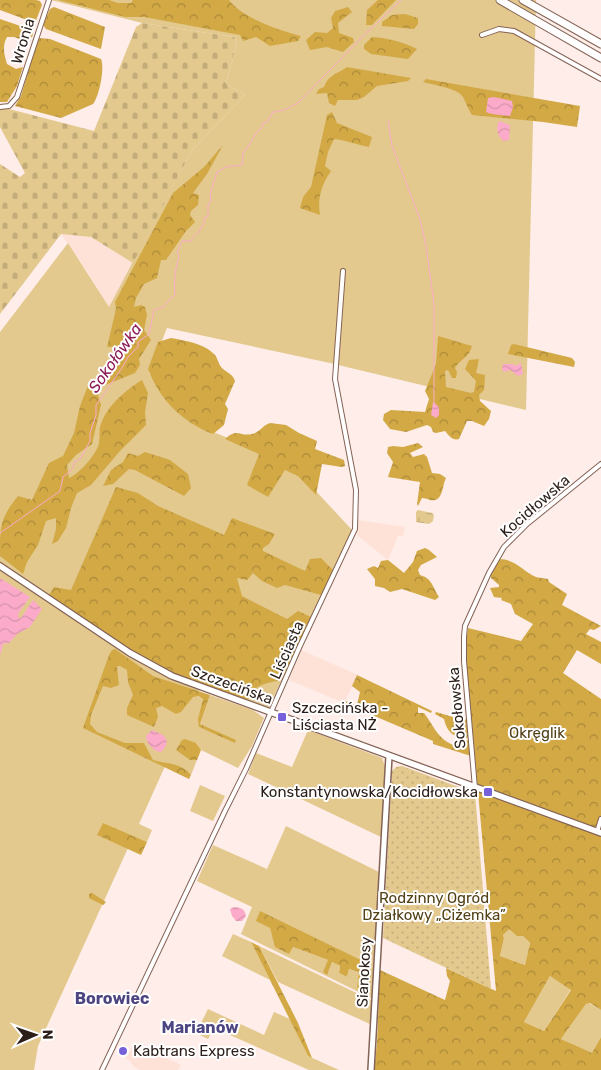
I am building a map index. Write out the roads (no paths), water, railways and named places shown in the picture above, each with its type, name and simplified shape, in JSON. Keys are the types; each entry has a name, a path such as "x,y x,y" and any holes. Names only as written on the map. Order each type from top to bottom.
{"highway":[{"path":"500,0 601,58"},
{"path":"523,0 601,44"}],"main road":[{"name":"Szczecińska","path":"0,566 130,653 186,682 599,832"}],"street":[{"name":"Wronia","path":"0,107 9,106 17,97 48,0"},
{"path":"482,35 499,29 514,31 601,79"},
{"name":"Liściasta","path":"102,1070 246,769 355,529 356,490 335,379 342,270"},
{"name":"Kocidłowska","path":"466,626 489,572 504,547 527,524 601,464"},
{"name":"Sokołowska","path":"466,626 463,655 475,788"},
{"name":"Sianokosy","path":"372,1070 389,756"},
{"path":"599,832 601,819"}],"water":[{"path":"494,97 512,101 513,107 510,116 486,112 488,98"},
{"path":"499,121 510,125 509,140 503,141 498,134 497,127"},
{"path":"521,363 523,374 518,376 510,370 504,372 502,369 503,364 513,364 515,366"},
{"path":"433,402 439,407 439,415 436,418 431,415"},
{"path":"0,578 30,597 18,614 19,618 21,618 33,600 42,609 30,627 17,634 9,643 3,644 0,656"},
{"path":"152,730 163,735 167,742 161,752 153,749 147,741 146,736"},
{"path":"234,907 241,908 244,911 246,916 242,921 236,921 232,916 230,909"}],"waterway":[{"name":"Sokołówka","path":"0,533 60,491 63,477 73,468 74,462 80,459 90,441 90,433 96,415 96,405 128,357 138,347 138,342 149,334 154,310 163,307 175,294 176,269 179,256 177,253 182,241 191,241 205,222 204,218 208,216 208,205 211,200 210,194 217,172 226,167 242,165 243,153 262,128 263,123 267,122 273,112 283,110 299,102 401,0"},
{"path":"388,121 392,146 420,219 426,246 434,304 434,404"}],"place":[{"name":"Szczecińska - Liściasta NŻ","path":"282,717"},
{"name":"Konstantynowska/Kocidłowska","path":"488,792"},
{"name":"Kabtrans Express","path":"123,1051"}],"district":[{"name":"Borowiec","path":"112,998"},
{"name":"Marianów","path":"200,1027"}],"park label":[{"name":"Okręglik","path":"537,733"},
{"name":"Rodzinny Ogród Działkowy „Ciżemka”","path":"434,906"}]}
